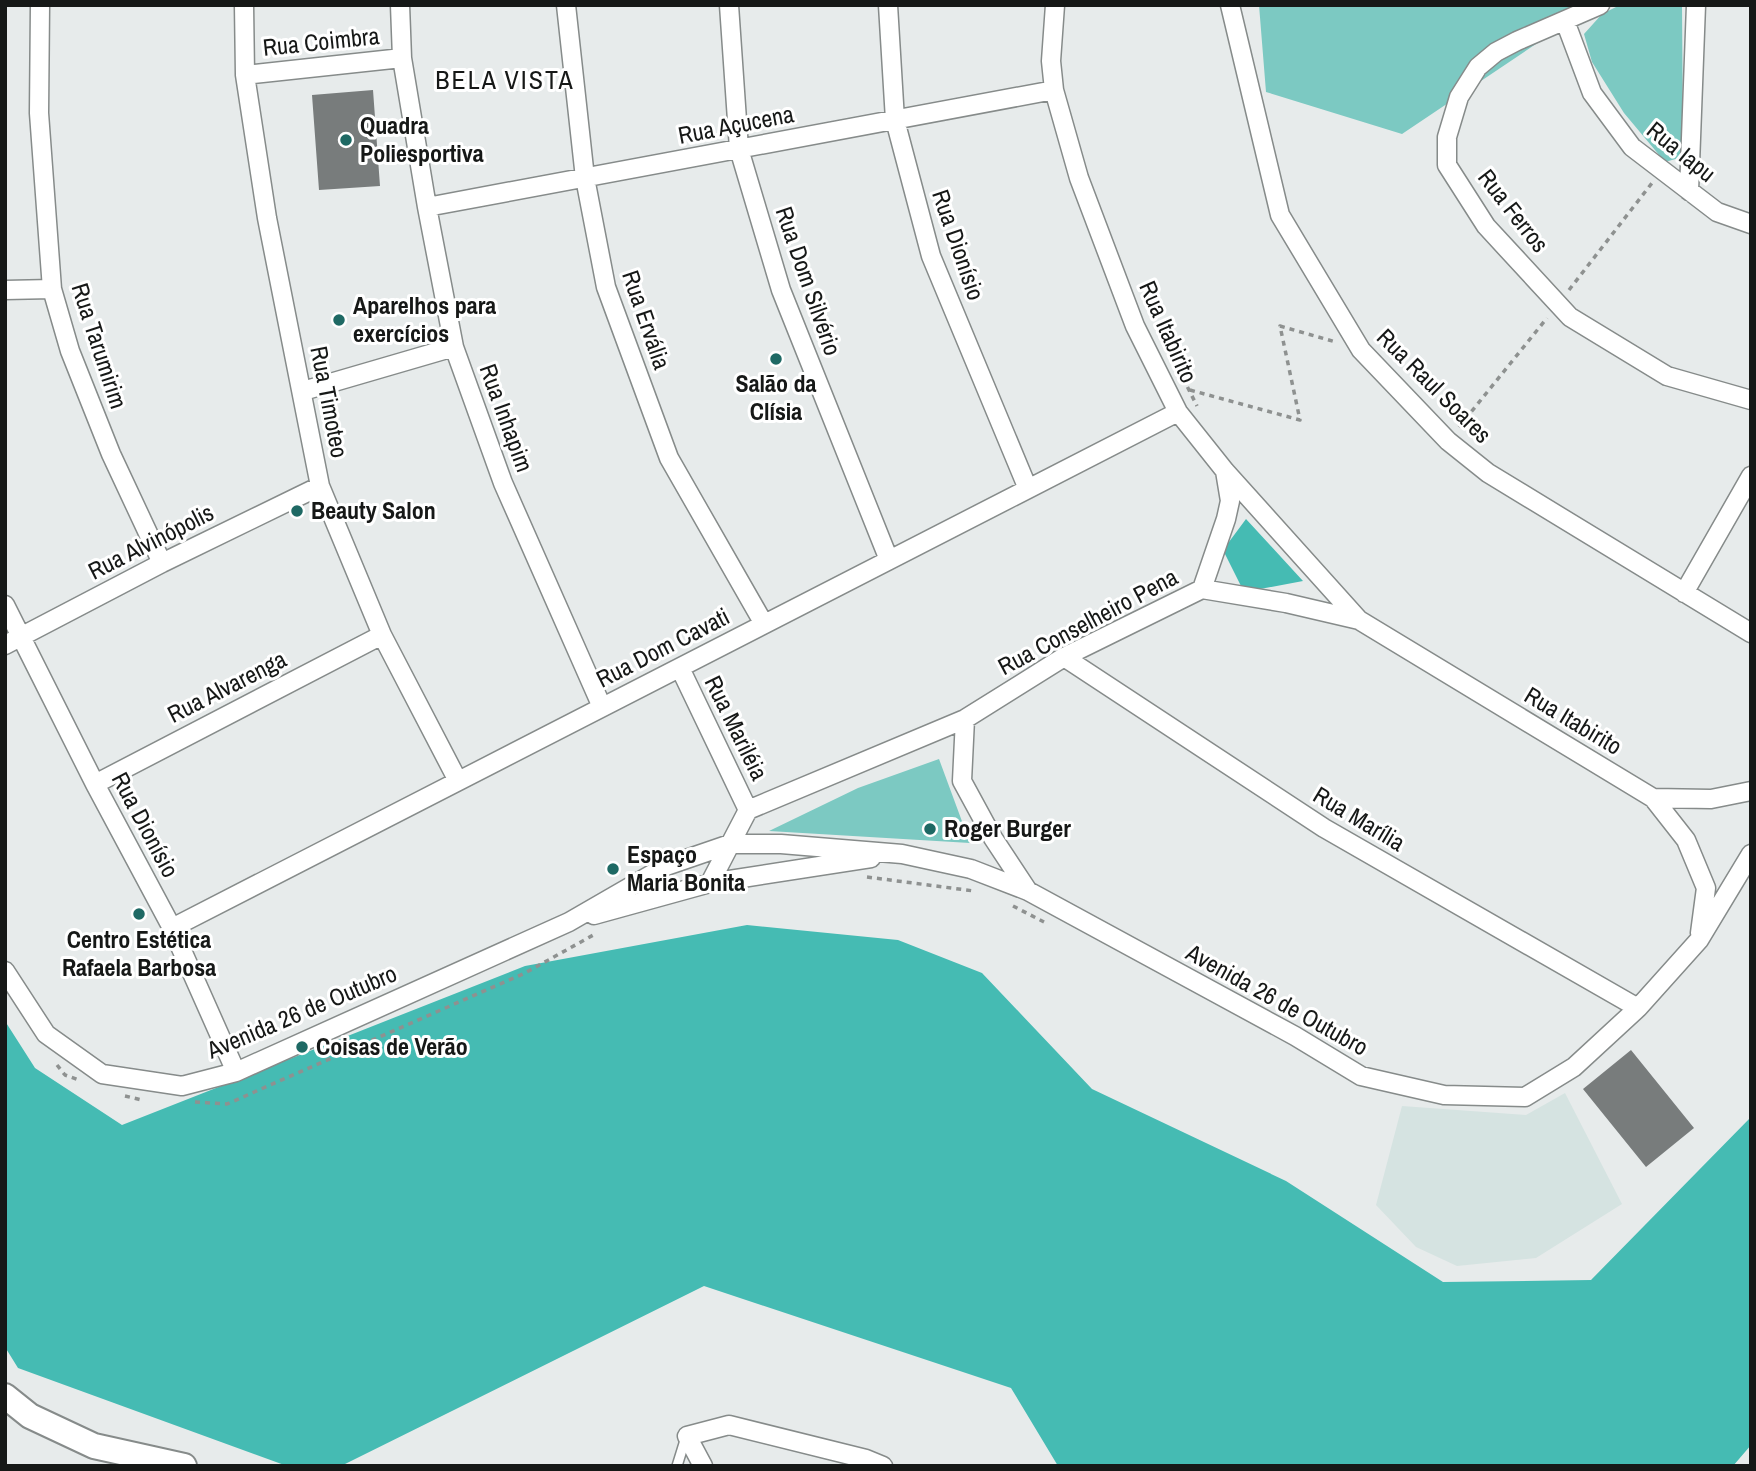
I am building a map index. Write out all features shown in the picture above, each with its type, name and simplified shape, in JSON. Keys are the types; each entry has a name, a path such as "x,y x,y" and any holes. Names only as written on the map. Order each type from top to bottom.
{"main road":[{"path":"5,1396 30,1416 94,1446 184,1466"}],"street":[{"name":"Rua Tarumirim","path":"40,5 39,113 52,289 70,351 106,441 162,563"},
{"name":"Rua Timoteo","path":"244,5 244,75 267,218 320,486 382,635 458,781"},
{"name":"Rua Inhapim","path":"400,5 402,58 454,347 503,483 602,708"},
{"name":"Rua Ervália","path":"566,5 585,178 606,287 669,458 764,624"},
{"name":"Rua Dom Silvério","path":"729,5 739,149 781,290 889,560"},
{"name":"Rua Dionísio","path":"888,5 895,120 931,256 1028,489"},
{"name":"Rua Itabirito","path":"1055,5 1051,61 1054,90 1079,178 1135,326 1178,412 1225,471 1359,620 1653,798 1686,840 1706,888 1699,940"},
{"name":"Rua Raul Soares","path":"1230,5 1280,215 1361,349 1448,441 1488,473 1751,633"},
{"name":"Rua Ferros","path":"1600,5 1496,52 1478,67 1459,97 1447,137 1447,165 1486,226 1570,317 1667,376 1751,400"},
{"path":"1689,191 1696,5"},
{"name":"Rua Iapu","path":"1565,21 1591,93 1632,147 1717,212 1751,224"},
{"name":"Rua Coimbra","path":"244,75 402,58"},
{"name":"Rua Açucena","path":"427,207 1054,90"},
{"path":"5,290 52,289"},
{"path":"303,391 454,347"},
{"name":"Rua Dom Cavati","path":"172,928 1178,412"},
{"name":"Rua Conselheiro Pena","path":"748,810 965,719 1064,657 1202,589 1230,501 1225,471"},
{"path":"1684,593 1751,476"},
{"name":"Rua Alvinópolis","path":"13,641 162,563 320,486"},
{"name":"Rua Itabirito","path":"1202,589 1286,603 1359,620"},
{"name":"Rua Dionísio","path":"5,605 13,641 95,783 172,928 236,1072"},
{"name":"Rua Alvarenga","path":"95,783 382,635"},
{"name":"Rua Marília","path":"1064,657 1324,828 1638,1008"},
{"name":"Rua Mariléia","path":"680,668 748,810"},
{"path":"965,719 962,781 993,838 1028,891"},
{"path":"1653,798 1711,799 1751,791"},
{"path":"710,883 748,810"},
{"name":"Avenida 26 de Outubro","path":"5,971 46,1034 102,1074 182,1086 236,1072 569,922 666,866 730,844 902,853 971,869 1028,891 1295,1036 1361,1076 1444,1095 1525,1097 1574,1067 1638,1008 1699,940 1751,854"},
{"name":"Avenida 26 de Outubro","path":"569,922 710,883 902,853"},
{"path":"703,1466 687,1436 729,1425 866,1459 883,1466"}],"lane":[{"path":"677,1466 687,1436"}],"path":[{"path":"1448,441 1559,304 1662,170"},
{"path":"1164,383 1300,420 1280,326 1361,349"},
{"path":"1183,378 1201,413"},
{"path":"866,877 987,892"},
{"path":"1012,905 1048,924"},
{"path":"187,1102 227,1104 525,973 608,927"},
{"path":"57,1064 65,1075 88,1083"},
{"path":"122,1095 146,1100"}],"shaded area":[{"path":"1259,5 1594,5 1402,134 1266,92"},
{"path":"1620,5 1682,5 1683,139 1679,158 1665,162 1624,113 1592,62 1584,34 1602,14"},
{"path":"1246,519 1303,581 1244,592 1223,550"},
{"path":"939,759 970,843 769,831 858,788"},
{"path":"747,925 898,940 982,973 1092,1089 1286,1181 1443,1282 1591,1280 1751,1117 1751,1445 1733,1466 1058,1466 1011,1388 704,1286 341,1466 287,1466 18,1368 5,1347 5,1021 35,1068 122,1125 525,966"},
{"path":"1565,1093 1622,1204 1536,1258 1457,1266 1416,1247 1376,1205 1402,1106 1526,1115"}],"building":[{"name":"Quadra Poliesportiva","path":"373,90 380,186 319,190 312,95"},
{"path":"1631,1050 1694,1128 1646,1167 1583,1089"}],"place":[{"name":"Quadra Poliesportiva","path":"346,140"},
{"name":"Aparelhos para exercícios","path":"339,320"},
{"name":"Salão da Clísia","path":"776,359"},
{"name":"Beauty Salon","path":"297,511"},
{"name":"Roger Burger","path":"930,829"},
{"name":"Espaço Maria Bonita","path":"613,869"},
{"name":"Centro Estética Rafaela Barbosa","path":"139,914"},
{"name":"Coisas de Verão","path":"302,1047"}],"district":[{"name":"BELA VISTA","path":"505,80"}]}
